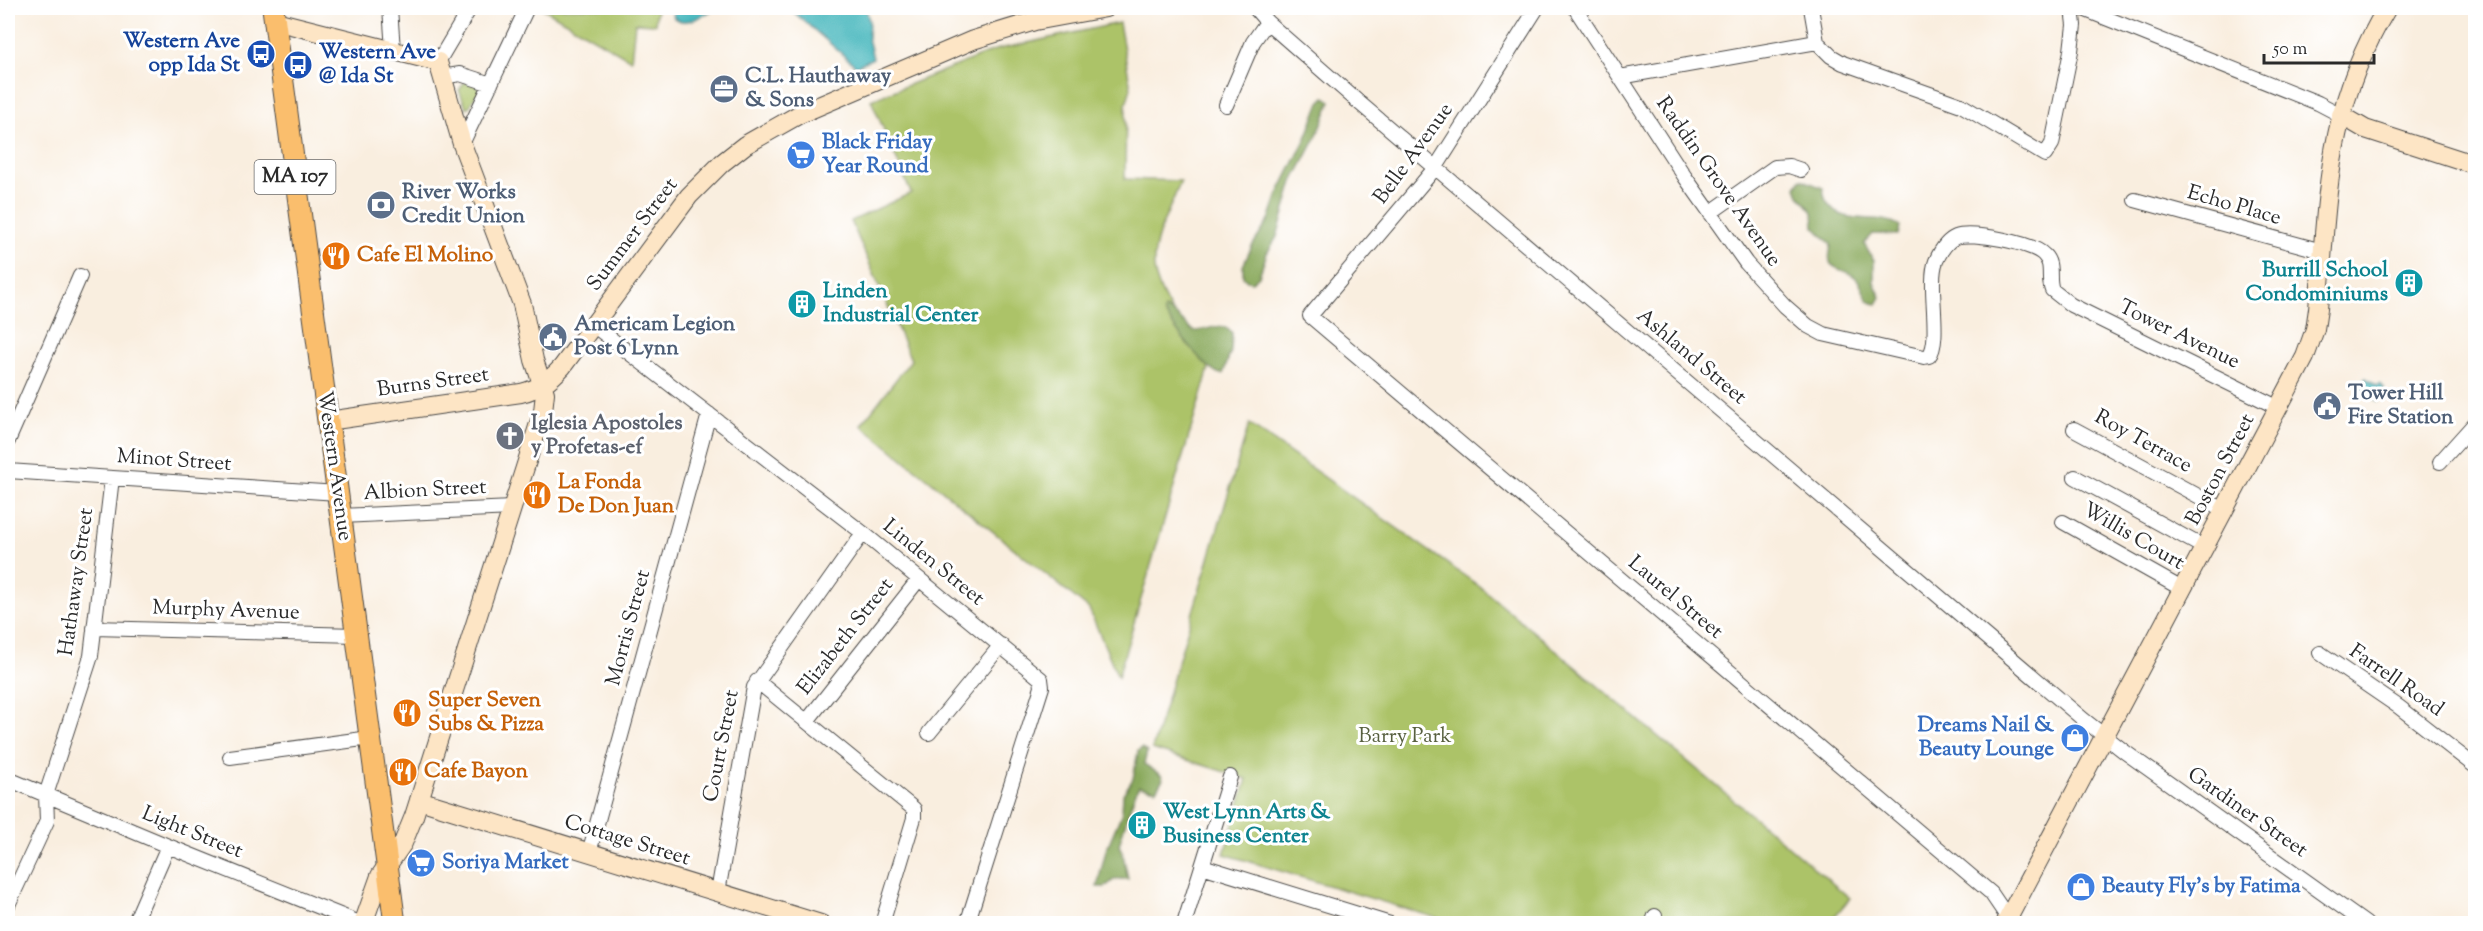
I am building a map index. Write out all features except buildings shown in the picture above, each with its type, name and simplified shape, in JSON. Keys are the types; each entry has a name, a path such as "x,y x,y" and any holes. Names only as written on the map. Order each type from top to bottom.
{"main road":[{"name":"Summer Street","path":"543,385 562,367 695,190 722,163 757,137 800,114 972,40 1035,21 1098,8"},
{"name":"Boston Street","path":"2008,922 2305,357 2315,329 2331,161 2340,115 2358,60 2386,8"},
{"path":"274,14 393,50 440,69 462,144 519,295 545,398 543,411 419,800 406,837 380,876 362,924"},
{"name":"Western Avenue","path":"274,14 395,924"},
{"path":"2340,115 2365,129 2475,165"},
{"name":"Burns Street","path":"328,421 521,393 543,385"},
{"name":"Cottage Street","path":"419,800 821,924"}],"street":[{"path":"390,8 393,50"},
{"path":"470,8 440,69 491,84"},
{"path":"462,144 527,8"},
{"name":"Ashland Street","path":"1255,8 1267,22 2104,737"},
{"name":"Belle Avenue","path":"1310,316 1436,167 1537,8"},
{"name":"Raddin Grove Avenue","path":"1575,8 1710,213 1757,275 1791,311 1812,328 1826,335 1849,341 1924,357 1930,355 1934,328 1933,273 1940,252 1953,238 1966,235 1989,237 2037,249 2048,260 2051,287 2061,299"},
{"path":"1811,8 1817,42 1831,56 1843,63 1966,107 2044,155 2048,152 2053,140 2066,79 2073,35 2072,8"},
{"path":"2081,8 2318,103 2340,115"},
{"path":"1226,105 1253,42 1267,22"},
{"path":"1620,77 1817,42"},
{"path":"1710,213 1775,167 1789,166 1802,170"},
{"name":"Echo Place","path":"2135,200 2322,251"},
{"path":"8,441 80,276"},
{"name":"Tower Avenue","path":"2061,299 2279,408"},
{"name":"Laurel Street","path":"1310,316 1991,893 2008,922"},
{"name":"Linden Street","path":"593,325 863,533 1039,675 1043,685 967,924"},
{"name":"Morris Street","path":"589,853 709,414"},
{"path":"2439,462 2475,422"},
{"name":"Roy Terrace","path":"2074,429 2224,510"},
{"name":"Minot Street","path":"8,471 338,494"},
{"name":"Hathaway Street","path":"8,905 47,821 46,795 91,656 112,477"},
{"path":"2075,477 2205,548"},
{"name":"Albion Street","path":"341,516 512,508"},
{"name":"Willis Court","path":"2063,522 2182,589"},
{"name":"Court Street","path":"718,892 751,698 757,681 863,533"},
{"name":"Elizabeth Street","path":"807,721 919,579"},
{"name":"Murphy Avenue","path":"94,628 356,635"},
{"path":"929,733 1001,645"},
{"name":"Farrell Road","path":"2320,653 2399,707 2475,767"},
{"name":"Elizabeth Street","path":"757,681 910,804 914,811 914,818 882,924"},
{"name":"Gardiner Street","path":"2104,737 2366,924"},
{"path":"230,757 370,738"},
{"path":"1184,924 1230,777"},
{"name":"Light Street","path":"8,779 362,924"},
{"path":"134,924 168,846"},
{"path":"1202,866 1390,924"}],"green space":[{"path":"542,8 657,8 655,24 635,23 631,60"},
{"path":"1119,23 1131,88 1126,104 1125,179 1181,181 1163,222 1156,244 1154,265 1160,290 1167,304 1209,368 1118,677 1089,609 861,425 911,360 851,221 911,193 871,100 995,50"},
{"path":"465,82 477,86 480,92 479,96 476,95 470,106 466,108 459,90"},
{"path":"1325,97 1331,101 1330,104 1315,140 1293,182 1277,237 1267,253 1259,276 1252,282 1247,281 1243,277 1243,266 1252,246 1269,220 1278,194 1306,138 1320,102"},
{"path":"1801,179 1823,188 1827,202 1842,215 1882,220 1900,226 1898,235 1873,234 1864,244 1874,261 1874,283 1881,297 1877,304 1869,301 1854,276 1831,264 1829,257 1831,244 1814,227 1813,212 1799,195 1796,187"},
{"path":"1165,309 1175,314 1193,331 1218,326 1232,333 1231,351 1223,374 1209,367 1192,349 1164,312"},
{"name":"Barry Park","path":"1249,424 1479,586 1850,898 1829,923 1685,923 1652,913 1648,923 1453,923 1224,854 1247,779 1152,749"},
{"path":"1142,748 1147,752 1144,764 1161,775 1163,779 1156,790 1139,786 1136,791 1119,845 1128,879 1115,879 1105,887 1097,887 1106,850 1122,813 1123,794 1133,779 1138,751"}],"water":[{"path":"672,8 716,8 695,19 684,21 674,18"},
{"path":"789,8 866,8 869,21 868,38 873,58 856,66"},
{"path":"2366,378 2384,388 2383,396 2377,401 2360,389 2361,383"}],"place":[{"name":"Western Ave opp Ida St","path":"261,54"},
{"name":"Western Ave @ Ida St","path":"298,65"},
{"name":"C.L. Hauthaway & Sons","path":"724,89"},
{"name":"Black Friday Year Round","path":"801,155"},
{"name":"River Works Credit Union","path":"381,205"},
{"name":"Cafe El Molino","path":"336,256"},
{"name":"Burrill School Condominiums","path":"2409,283"},
{"name":"Linden Industrial Center","path":"802,304"},
{"name":"Americam Legion Post 6 Lynn","path":"553,337"},
{"name":"Tower Hill Fire Station","path":"2327,406"},
{"name":"Iglesia Apostoles y Profetas-ef","path":"510,436"},
{"name":"La Fonda De Don Juan","path":"537,495"},
{"name":"Super Seven Subs & Pizza","path":"407,713"},
{"name":"Dreams Nail & Beauty Lounge","path":"2075,738"},
{"name":"Cafe Bayon","path":"403,772"},
{"name":"West Lynn Arts & Business Center","path":"1142,825"},
{"name":"Soriya Market","path":"421,863"},
{"name":"Beauty Fly's by Fatima","path":"2081,887"}]}
